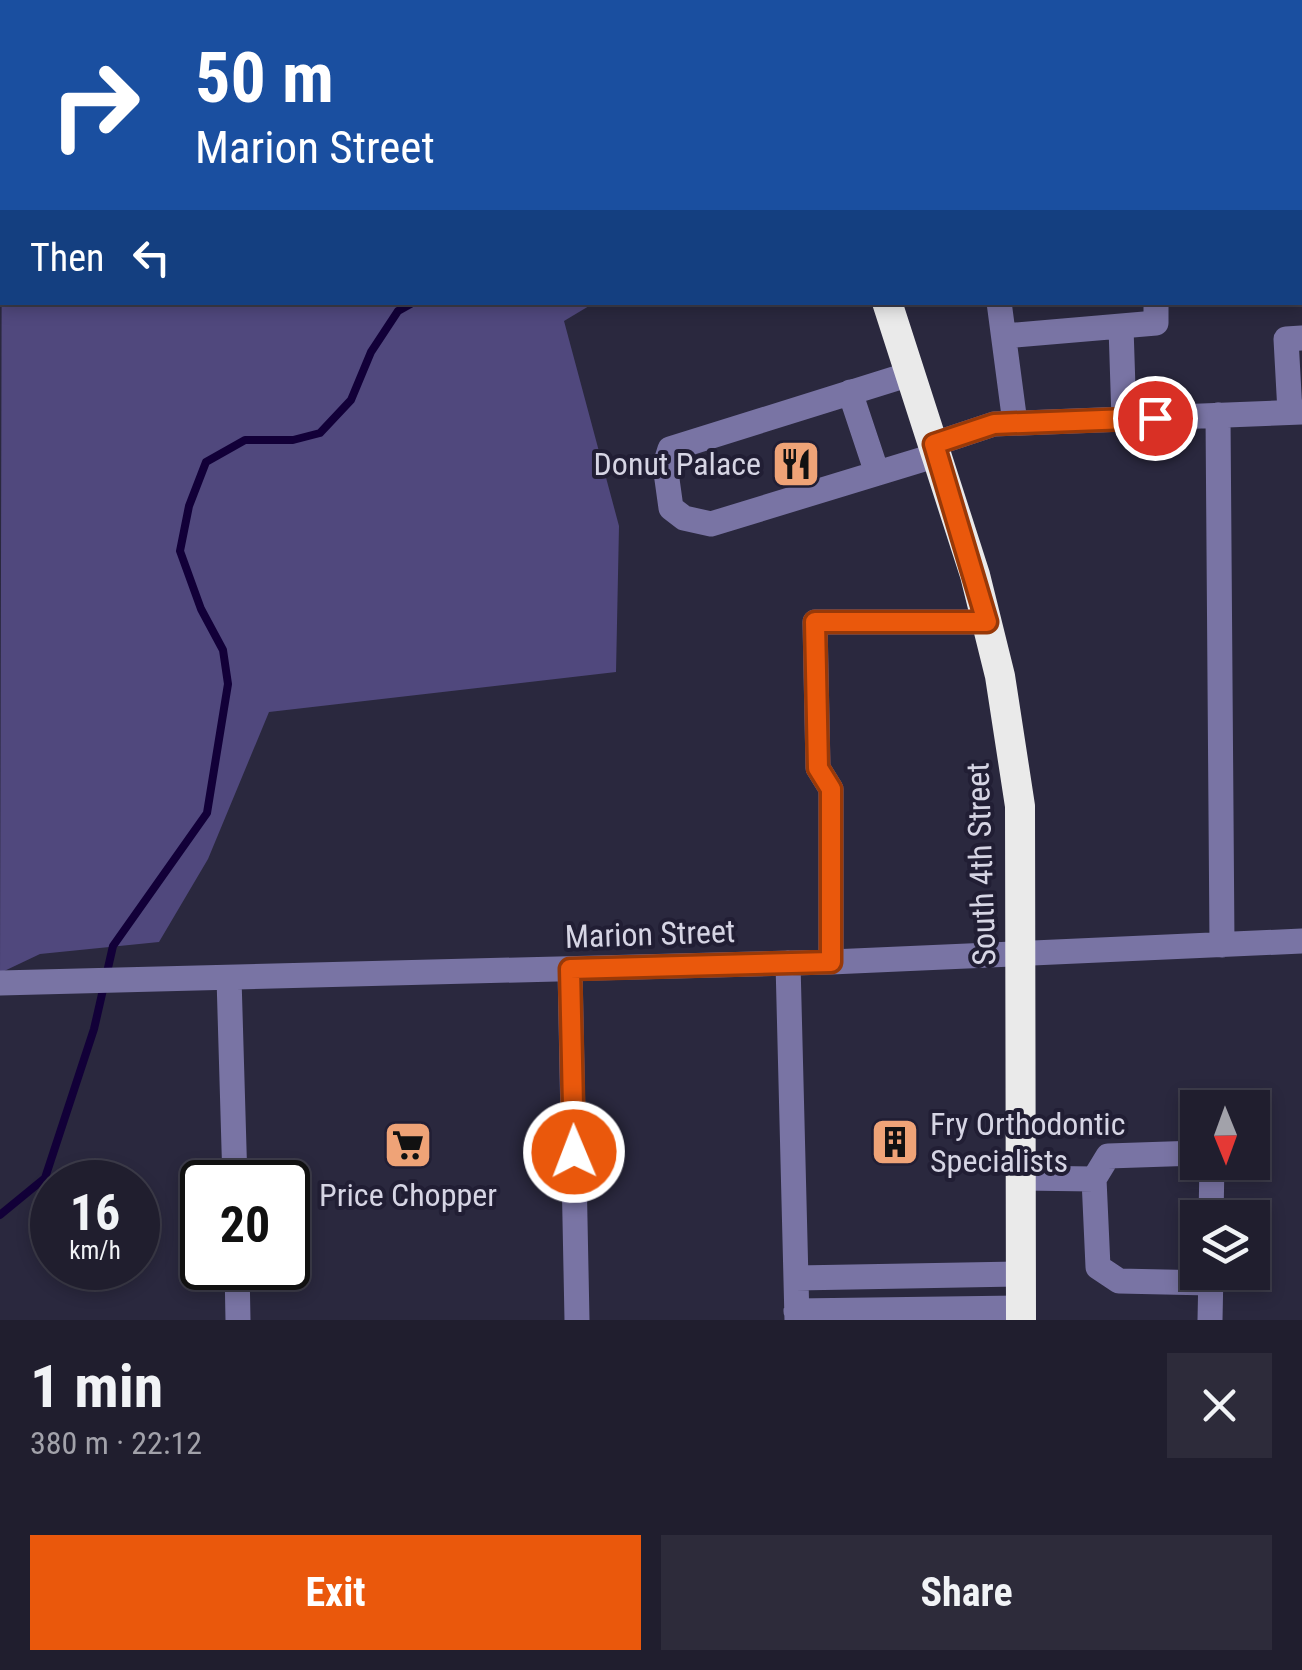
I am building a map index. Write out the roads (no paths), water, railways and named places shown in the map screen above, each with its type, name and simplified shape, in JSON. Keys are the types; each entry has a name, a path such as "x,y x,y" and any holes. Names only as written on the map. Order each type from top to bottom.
{"highway":[{"name":"South 4th Street","path":"888,305 987,622 1020,806 1021,1314"}],"street":[{"path":"999,305 1014,423"},
{"path":"1004,336 1156,323 1156,305"},
{"path":"1121,326 1124,419"},
{"path":"910,374 670,450 665,465 671,508 684,518 711,524 877,473 936,450 974,429 1014,423 1296,412 1286,339 1302,338"},
{"path":"850,392 877,473"},
{"path":"1218,416 1222,944"},
{"path":"831,962 831,789 818,768 815,622 987,622"},
{"name":"Marion Street","path":"0,983 831,962 1302,941"},
{"path":"788,963 797,1316 1021,1314"},
{"path":"570,969 577,1320"},
{"path":"229,978 234,1160"},
{"path":"1180,1154 1108,1156 1094,1179 1098,1267 1119,1282 1180,1279"},
{"path":"1021,1178 1094,1179"},
{"path":"796,1278 1021,1274"},
{"path":"237,1290 238,1320"},
{"path":"1210,1290 1210,1320"}],"waterway":[{"path":"0,1215 45,1178 94,1029 113,946 207,813 228,684 223,650 201,609 180,551 189,506 206,462 245,440 293,440 320,433 351,400 371,352 398,311 409,305"}],"place":[{"name":"Donut Palace","path":"796,464"},
{"name":"Fry Orthodontic Specialists","path":"895,1142"},
{"name":"Price Chopper","path":"408,1145"}]}
